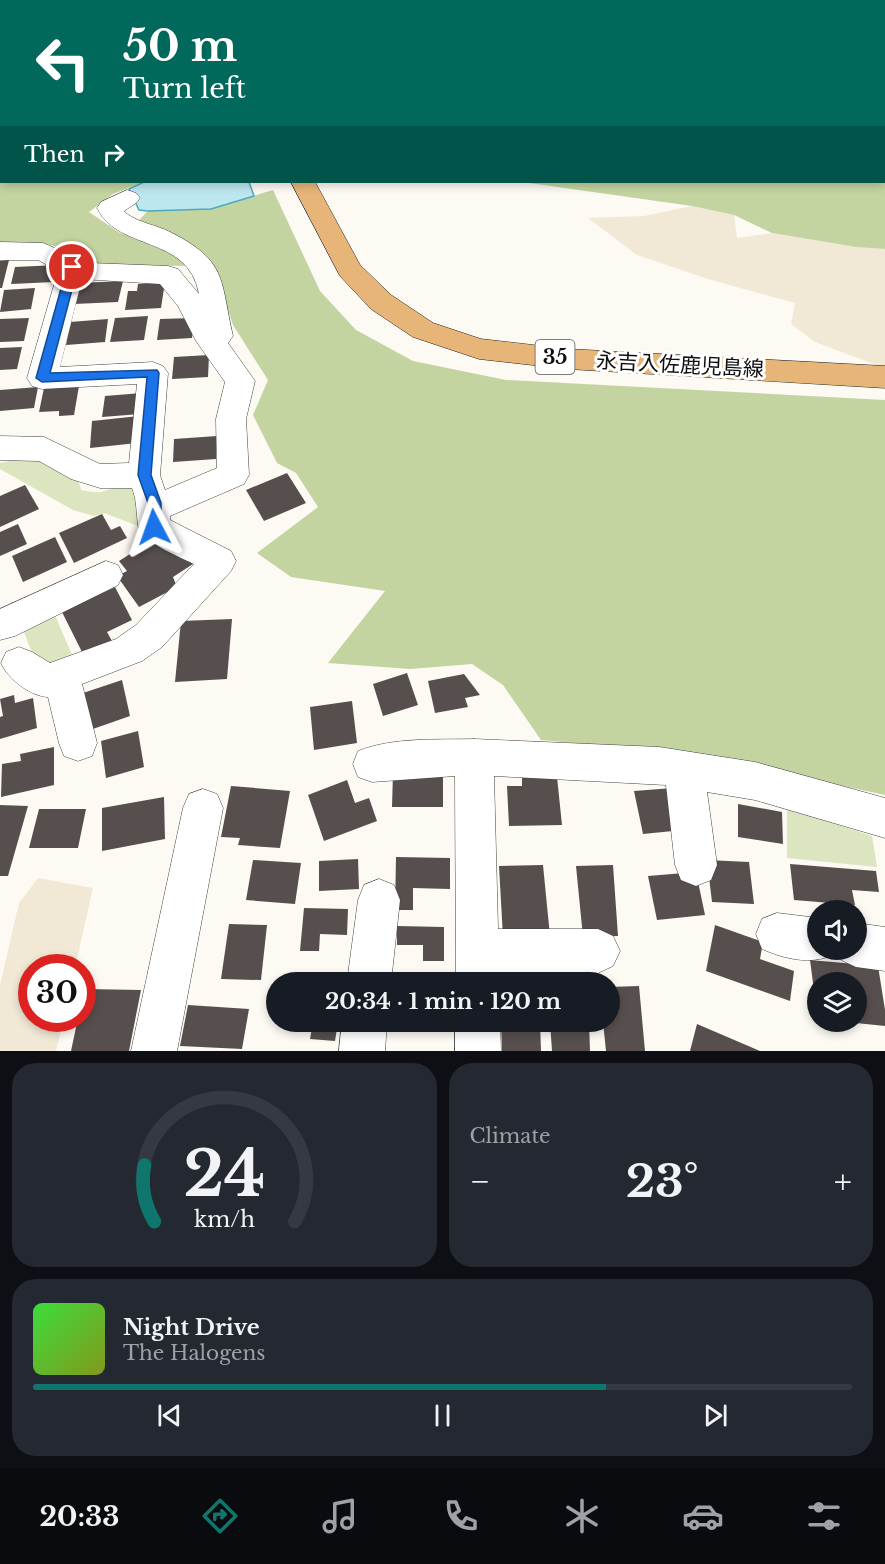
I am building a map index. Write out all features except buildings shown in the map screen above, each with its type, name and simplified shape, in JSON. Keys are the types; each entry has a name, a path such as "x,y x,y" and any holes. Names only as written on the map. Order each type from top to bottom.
{"main road":[{"name":"永吉入佐鹿児島線","path":"304,183 349,270 381,302 423,330 445,338 479,349 568,359 885,376"}],"street":[{"path":"127,198 110,208 113,217 126,226 158,237 193,257 206,271 214,320 226,358"},
{"path":"0,251 43,252 72,267 88,272 168,275 190,302 206,334 226,358 240,381 231,419 233,475 171,503 149,489 82,470 44,449 0,448"},
{"path":"72,267 42,378 153,373 149,489 154,527 219,561 150,636 129,650 62,677 46,681 9,668 1,623 106,575"},
{"path":"62,677 78,743"},
{"path":"474,757 477,966 598,951"},
{"path":"372,764 426,758 474,757 659,765 755,781 885,818"},
{"path":"684,769 696,865"},
{"path":"154,1051 202,808"},
{"path":"370,972 379,900"},
{"path":"867,947 885,949"},
{"path":"362,1051 364,1032"},
{"path":"478,1032 478,1051"}],"shaded area":[{"path":"692,206 734,215 737,238 772,233 856,247 885,249 885,366 879,366 815,342 791,324 795,303 708,279 637,255 588,218 644,216"},
{"path":"38,878 93,888 78,954 18,954 18,1032 61,1032 56,1051 0,1051 0,985 19,903"}],"green space":[{"path":"0,183 141,183 113,194 89,212 120,233 163,243 196,266 92,265 58,247 44,244 0,243"},
{"path":"529,183 885,183 885,249 856,247 772,233 734,215 692,206"},
{"path":"273,190 320,291 356,330 413,361 506,380 885,400 885,795 695,754 541,740 503,685 472,664 410,669 328,663 385,591 291,577 257,553 318,507 296,473 277,463 253,415 268,380 233,325 214,267 173,234 139,220 148,211 211,209"},
{"path":"34,456 78,479 81,490 99,492 121,487 134,489 141,527 104,513 94,516 73,510 0,469 0,463"},
{"path":"54,613 72,655 44,668 35,660 22,627"},
{"path":"787,808 872,836 877,867 787,858"}],"water":[{"path":"142,183 249,183 254,196 211,209 148,211 139,210 129,189"}],"route":[{"path":"72,267 42,378 153,373 144,475 154,503 154,527"}]}
